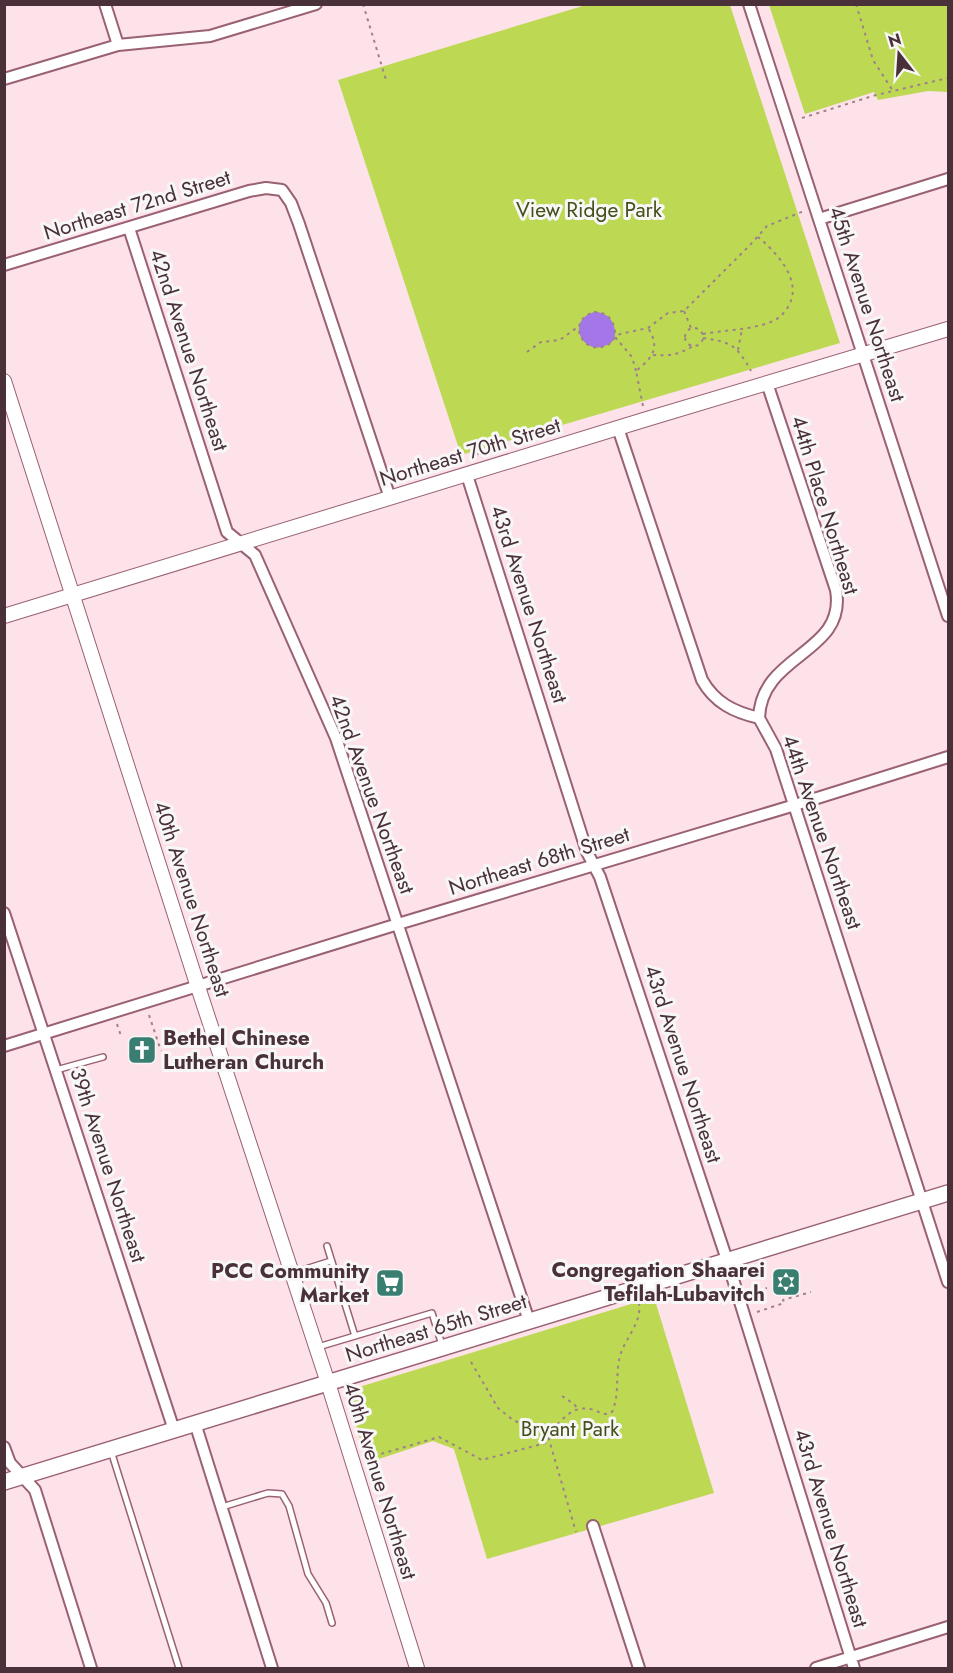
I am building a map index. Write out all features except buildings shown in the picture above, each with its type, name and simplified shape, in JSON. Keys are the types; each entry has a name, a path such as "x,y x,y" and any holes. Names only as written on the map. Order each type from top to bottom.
{"main road":[{"name":"Northeast 65th Street","path":"4,1482 948,1193"}],"street":[{"path":"105,4 118,45"},
{"path":"4,79 118,45 210,36 316,4"},
{"name":"45th Avenue Northeast","path":"749,4 948,616"},
{"path":"817,213 948,179"},
{"name":"Northeast 72nd Street","path":"4,265 249,191 266,188 282,190 291,203 299,224 390,498"},
{"name":"42nd Avenue Northeast","path":"129,228 227,532 255,555 336,738 529,1321"},
{"name":"Northeast 70th Street","path":"4,616 948,329"},
{"name":"40th Avenue Northeast","path":"4,381 198,987 328,1383 417,1668"},
{"name":"44th Place Northeast","path":"759,718 759,707 768,686 783,669 826,633 834,620 837,605 836,590 767,383"},
{"name":"44th Avenue Northeast","path":"618,428 702,680 707,690 724,705 743,714 759,718 776,749 948,1282"},
{"name":"43rd Avenue Northeast","path":"468,475 587,852 600,877 727,1260 853,1663"},
{"name":"Northeast 68th Street","path":"4,1047 593,864 795,805 948,757"},
{"name":"39th Avenue Northeast","path":"4,914 174,1430"},
{"path":"195,1423 272,1668"},
{"path":"4,1447 10,1463 35,1490 91,1668"},
{"path":"593,1526 639,1668"},
{"path":"816,1668 853,1663 948,1627"}],"lane":[{"path":"56,1070 103,1057"},
{"path":"327,1246 355,1336"},
{"path":"292,1273 331,1261"},
{"path":"316,1348 432,1313 443,1347"},
{"path":"111,1449 179,1668"},
{"path":"222,1507 268,1493 282,1494 289,1506 308,1575 326,1604 332,1623"}],"path":[{"path":"363,4 386,80"},
{"path":"856,4 873,60 893,91"},
{"path":"802,118 893,91 948,78"},
{"path":"579,326 581,337 589,346 605,346 620,334 648,328 663,316 684,311 769,225 817,213"},
{"path":"703,336 768,323 777,319 786,310 792,298 788,270 776,254 758,237"},
{"path":"684,311 691,328"},
{"path":"527,352 541,342 560,340 579,326 589,314 600,312 605,314 613,321 615,337 632,357 647,419"},
{"path":"636,371 653,355 653,339 648,328"},
{"path":"691,328 698,329 703,336 728,343 738,350 751,371"},
{"path":"691,328 684,336 686,343 693,346"},
{"path":"738,350 742,329"},
{"path":"653,355 679,354 700,344 703,336"},
{"path":"478,455 478,447 485,438"},
{"path":"149,1015 161,1051"},
{"path":"117,1024 122,1036"},
{"path":"751,1292 767,1288"},
{"path":"757,1312 784,1303 783,1300 811,1292"},
{"path":"548,1436 573,1410 593,1410 609,1414 614,1410 618,1390 617,1372 620,1355 640,1317 639,1304"},
{"path":"471,1362 498,1408 504,1414 548,1436 576,1532"},
{"path":"562,1396 578,1409"},
{"path":"374,1456 439,1437 482,1460 550,1442"}],"green space":[{"name":"View Ridge Park","path":"586,5 730,5 840,343 461,455 338,80"},
{"path":"769,5 948,5 948,92 928,91 878,100 874,92 805,114"},
{"name":"Bryant Park","path":"654,1297 714,1493 487,1559 454,1449 433,1441 367,1463 346,1391"}],"shaded area":[{"path":"594,312 606,315 614,328 613,340 600,347 592,347 585,343 579,330 580,323 585,317"}],"place":[{"name":"Bethel Chinese Lutheran Church","path":"142,1050"},
{"name":"Congregation Shaarei Tefilah-Lubavitch","path":"786,1282"},
{"name":"PCC Community Market","path":"390,1283"}]}
